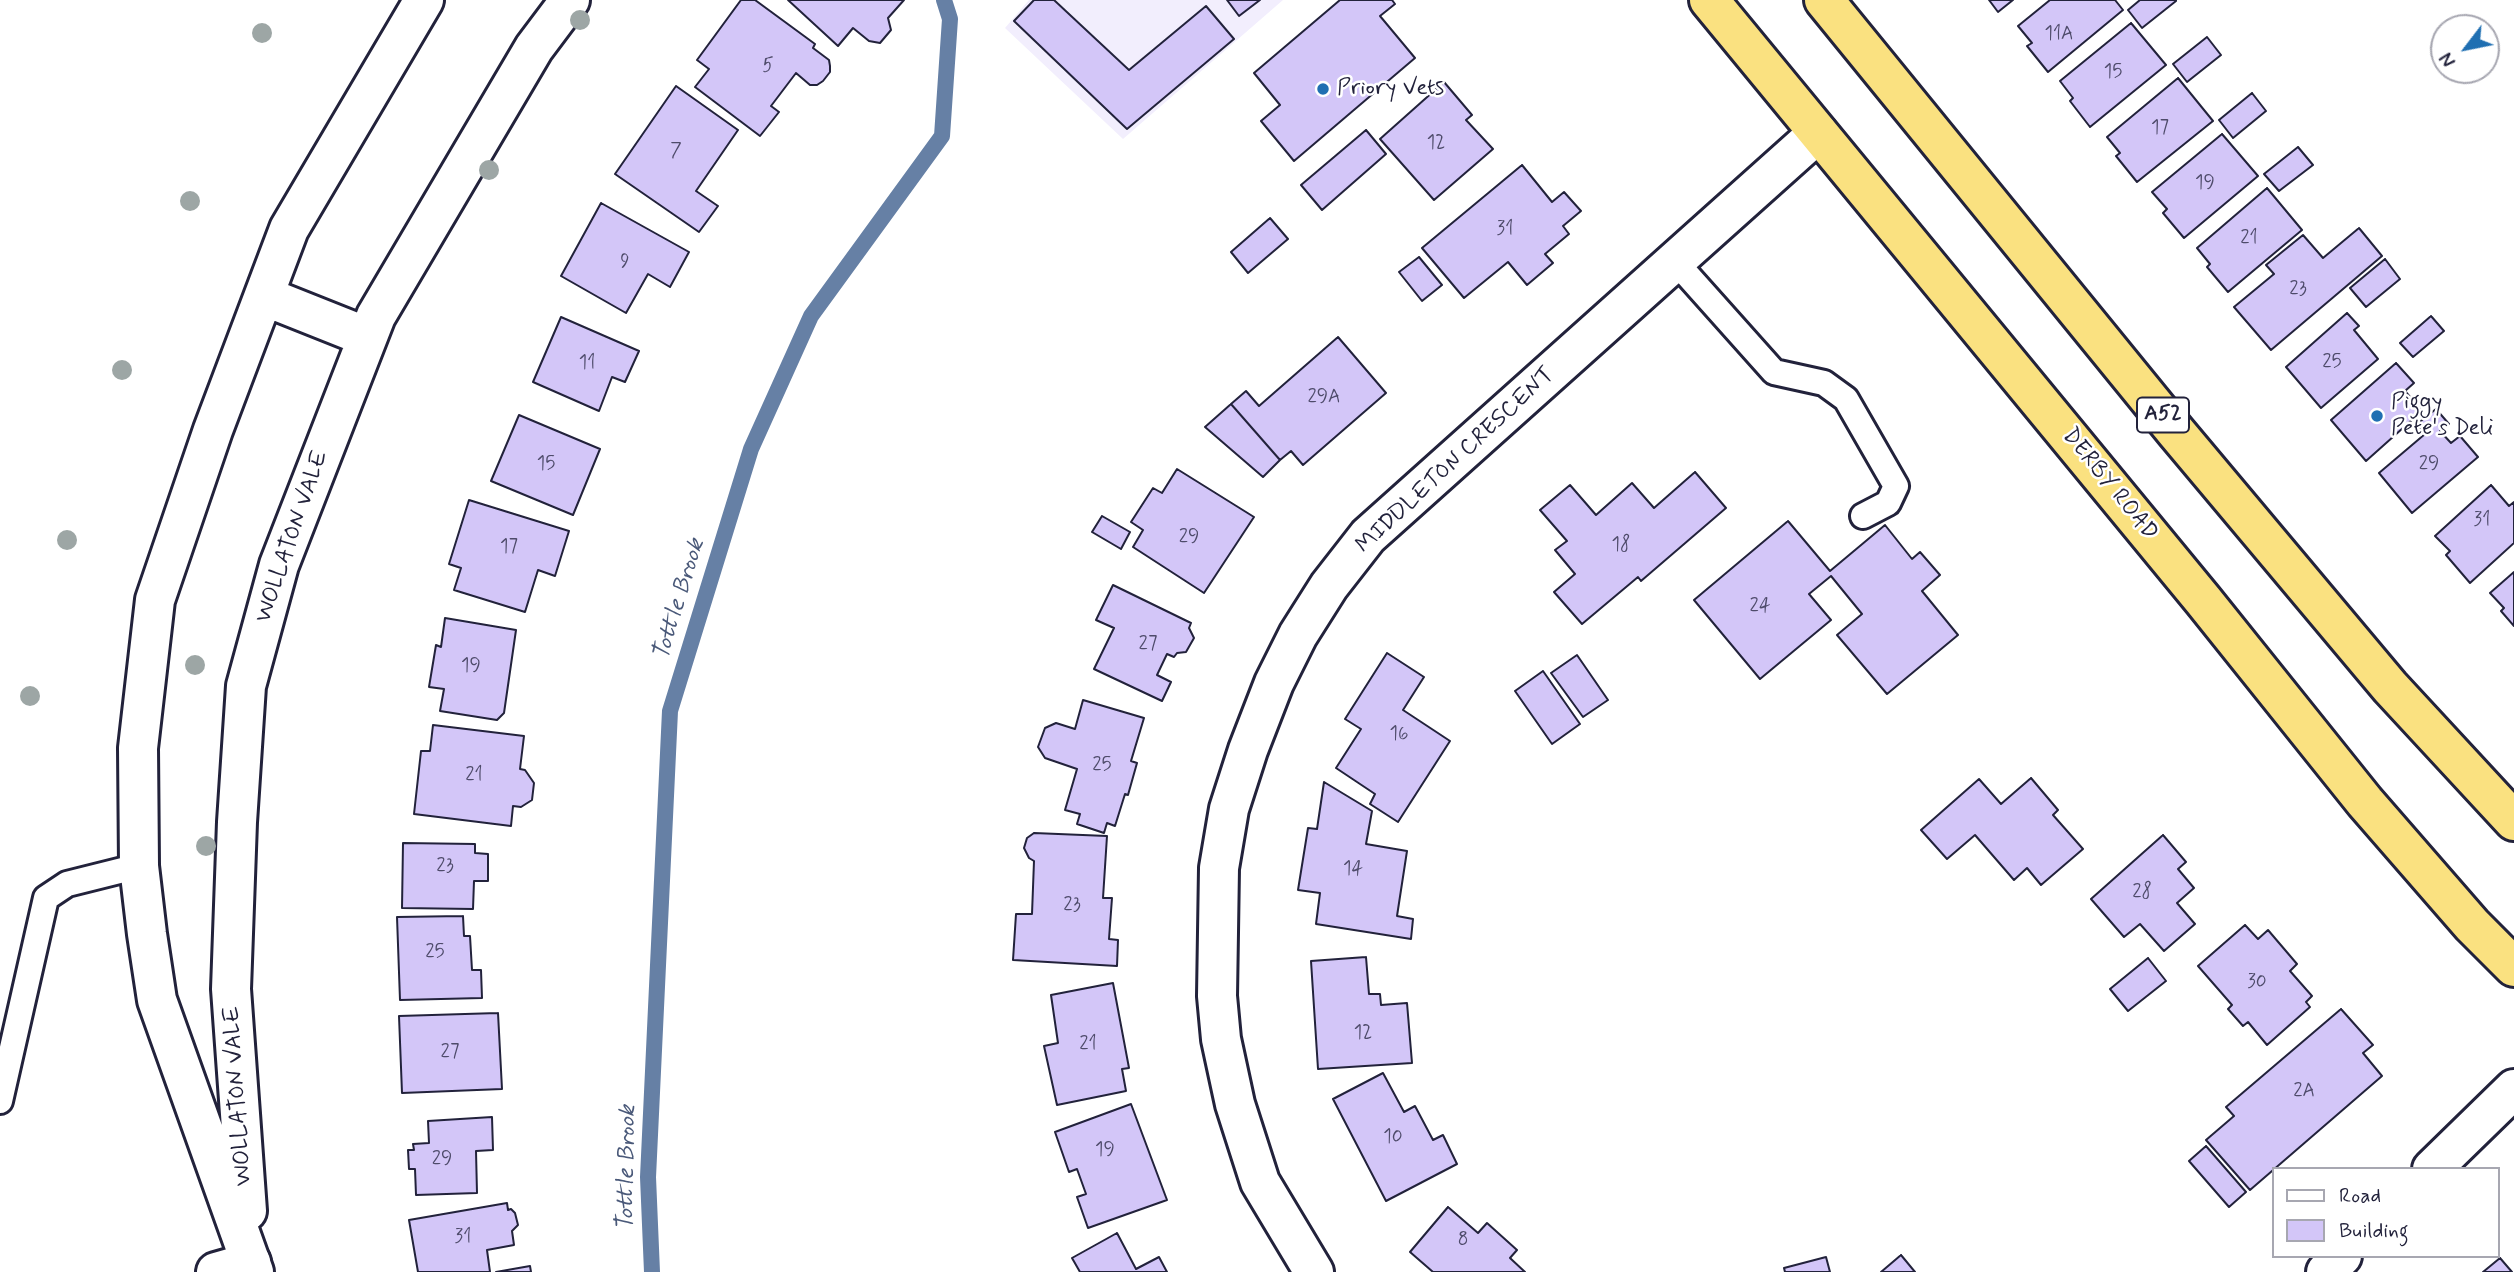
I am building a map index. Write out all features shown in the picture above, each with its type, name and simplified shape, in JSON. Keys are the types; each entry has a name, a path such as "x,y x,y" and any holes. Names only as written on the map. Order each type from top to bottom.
{"highway":[{"name":"DERBY ROAD","path":"1709,0 2203,600 2365,802 2472,925 2514,967"},
{"name":"A52","path":"1824,0 2176,432 2390,687 2514,821"}],"street":[{"name":"WOLLATON VALE","path":"241,1269 158,1000 139,866 138,748 155,600 213,430 289,229 424,0"},
{"name":"WOLLATON VALE","path":"241,1269 232,989 237,822 246,686 279,565 376,316 534,48 570,0"},
{"name":"MIDDLETON CRESCENT","path":"1314,1272 1260,1182 1235,1104 1221,1040 1217,984 1220,868 1229,809 1274,683 1298,635 1329,586 1368,536 1818,133"},
{"path":"264,296 367,337"},
{"path":"2434,1167 2514,1089"},
{"path":"2326,1272 2340,1258"}],"lane":[{"path":"1674,260 1774,372 1824,383 1846,399 1896,486 1888,503 1863,516"},
{"path":"0,1101 46,898 67,884 139,866"}],"shaded area":[{"path":"1029,0 1283,0 1123,139 1005,28"}],"building":[{"path":"741,0 755,0 815,44 813,48 829,60 830,66 830,72 817,85 810,85 796,73 771,106 779,112 760,136 695,87 709,69 697,60"},
{"path":"788,0 904,0 888,18 891,30 880,43 869,41 853,28 838,46"},
{"path":"1034,0 1054,0 1129,70 1206,6 1234,39 1127,129 1014,21"},
{"path":"1227,0 1260,0 1239,16"},
{"name":"Priory Vets","path":"1340,0 1392,0 1395,4 1380,16 1415,58 1294,161 1261,121 1280,105 1254,73"},
{"path":"1989,0 2013,0 1998,12"},
{"path":"2050,0 2115,0 2123,10 2048,72 2027,46 2032,43 2018,26"},
{"path":"2140,0 2176,1 2142,28 2128,10"},
{"path":"2131,23 2166,65 2090,127 2070,101 2073,98 2060,81"},
{"path":"2207,37 2221,55 2187,82 2173,64"},
{"path":"2178,78 2213,121 2137,182 2116,156 2120,153 2107,137"},
{"path":"1444,82 1472,115 1466,120 1493,149 1434,200 1380,139"},
{"path":"676,86 738,130 696,191 718,206 699,232 615,174"},
{"path":"2252,93 2266,111 2233,138 2219,120"},
{"path":"1366,130 1386,154 1322,210 1301,185"},
{"path":"2222,134 2258,176 2184,238 2163,213 2167,209 2152,192"},
{"path":"2298,147 2313,165 2279,191 2264,174"},
{"path":"1522,165 1552,202 1564,192 1581,211 1563,226 1569,234 1545,254 1553,263 1527,285 1508,262 1464,298 1422,248"},
{"path":"2267,188 2302,230 2228,292 2207,267 2210,264 2197,248"},
{"path":"601,203 689,252 670,287 648,274 626,313 561,276"},
{"path":"1270,218 1288,239 1248,273 1231,252"},
{"path":"2359,228 2382,256 2271,350 2234,307 2274,274 2266,265 2303,235 2323,258"},
{"path":"1419,257 1442,285 1422,301 1399,272"},
{"path":"2385,259 2400,279 2366,307 2350,288"},
{"path":"2347,313 2359,326 2354,330 2378,359 2321,408 2286,367"},
{"path":"2431,316 2444,331 2413,357 2400,343"},
{"path":"561,317 639,351 625,382 612,377 599,411 533,382"},
{"path":"1338,337 1386,393 1303,465 1291,451 1280,460 1231,404 1246,391 1259,406"},
{"name":"Piggy Pete's Deli","path":"2396,363 2414,383 2405,391 2422,411 2366,461 2331,420"},
{"path":"1231,404 1280,460 1263,477 1205,427"},
{"path":"2436,409 2449,424 2440,431 2451,443 2460,436 2478,457 2412,513 2379,473 2425,434 2417,424"},
{"path":"519,415 600,449 573,515 491,481"},
{"path":"1177,469 1254,517 1204,593 1133,547 1143,530 1131,522 1153,488 1162,493"},
{"path":"1695,472 1726,508 1641,581 1638,577 1582,624 1554,592 1575,574 1555,550 1567,541 1540,510 1570,485 1596,515 1632,483 1654,508"},
{"path":"2491,485 2509,506 2514,502 2514,543 2470,583 2446,555 2450,551 2435,536"},
{"path":"469,500 569,531 555,576 538,570 525,612 454,590 461,568 449,564"},
{"path":"1102,516 1130,532 1121,549 1092,532"},
{"path":"1788,521 1830,571 1885,525 1912,559 1920,552 1940,575 1922,591 1958,635 1887,694 1837,635 1862,614 1831,576 1809,594 1831,620 1760,679 1694,600"},
{"path":"2514,572 2514,626 2501,611 2504,608 2490,593"},
{"path":"1113,585 1191,623 1189,628 1194,638 1186,652 1177,653 1174,657 1167,654 1157,675 1171,682 1162,701 1094,669 1114,628 1096,620"},
{"path":"445,618 516,630 504,713 497,720 440,711 444,689 429,687 436,645 441,647"},
{"path":"1387,653 1424,677 1403,710 1450,741 1398,822 1370,804 1375,794 1336,768 1361,729 1345,719"},
{"path":"1577,655 1608,700 1583,717 1551,673"},
{"path":"1543,671 1580,724 1552,744 1515,691"},
{"path":"1083,700 1144,718 1131,761 1137,763 1128,795 1125,794 1115,826 1107,823 1104,833 1077,824 1080,814 1065,810 1077,769 1045,758 1038,747 1045,728 1056,723 1075,729"},
{"path":"433,725 524,736 520,769 525,770 534,783 532,800 521,807 513,806 511,826 414,814 421,751 430,751"},
{"path":"2031,778 2058,810 2053,815 2083,849 2041,885 2027,868 2014,880 1975,835 1947,859 1921,830 1979,779 2001,804"},
{"path":"1324,782 1372,811 1366,844 1407,851 1397,916 1413,919 1411,939 1316,924 1320,893 1298,890 1308,828 1317,829"},
{"path":"1034,833 1107,836 1103,898 1112,898 1109,939 1118,940 1117,966 1013,960 1016,914 1032,914 1034,861 1029,858 1024,848 1027,838"},
{"path":"2163,835 2186,862 2178,869 2194,888 2177,903 2195,924 2164,951 2140,924 2124,937 2091,899"},
{"path":"403,843 475,844 475,853 488,854 488,881 474,881 473,909 402,908"},
{"path":"463,916 464,936 470,936 472,970 481,970 482,998 400,1000 397,917"},
{"path":"2245,925 2258,939 2268,930 2297,964 2290,971 2312,996 2306,1002 2310,1007 2267,1045 2248,1022 2243,1026 2228,1009 2232,1005 2198,966"},
{"path":"1366,957 1369,994 1380,994 1381,1005 1407,1003 1412,1063 1318,1069 1311,961"},
{"path":"2148,958 2166,981 2128,1011 2110,989"},
{"path":"1113,983 1129,1068 1122,1069 1126,1091 1057,1105 1044,1046 1058,1043 1051,995"},
{"path":"2341,1009 2373,1045 2363,1053 2382,1076 2277,1167 2272,1167 2272,1171 2250,1190 2206,1140 2234,1116 2226,1107"},
{"path":"498,1013 502,1089 402,1093 399,1016"},
{"path":"1383,1073 1404,1112 1415,1106 1433,1140 1443,1135 1457,1164 1386,1201 1333,1099"},
{"path":"1131,1104 1167,1200 1088,1228 1077,1197 1086,1194 1077,1169 1069,1172 1055,1132"},
{"path":"492,1117 493,1150 476,1151 477,1193 416,1195 415,1169 409,1169 408,1150 414,1150 413,1144 429,1143 428,1121"},
{"path":"2206,1146 2246,1192 2229,1207 2189,1161"},
{"path":"507,1203 508,1210 511,1209 515,1213 518,1225 512,1231 514,1245 487,1250 490,1272 418,1272 409,1220"},
{"path":"1448,1207 1478,1233 1487,1223 1517,1250 1510,1258 1525,1272 1433,1272 1410,1252"},
{"path":"1117,1233 1136,1269 1159,1257 1167,1272 1080,1272 1072,1258"},
{"path":"1901,1255 1915,1272 1881,1272"},
{"path":"1826,1257 1830,1272 1785,1272 1784,1268"},
{"path":"2500,1258 2512,1272 2483,1272"},
{"path":"530,1266 531,1272 496,1272"}],"waterway":[{"name":"Tottle Brook","path":"652,1272 648,1177 670,711 751,449 811,316 942,136 950,19 944,0"}],"place":[{"name":"Priory Vets","path":"1323,89"},
{"name":"Piggy Pete's Deli","path":"2377,416"}]}
